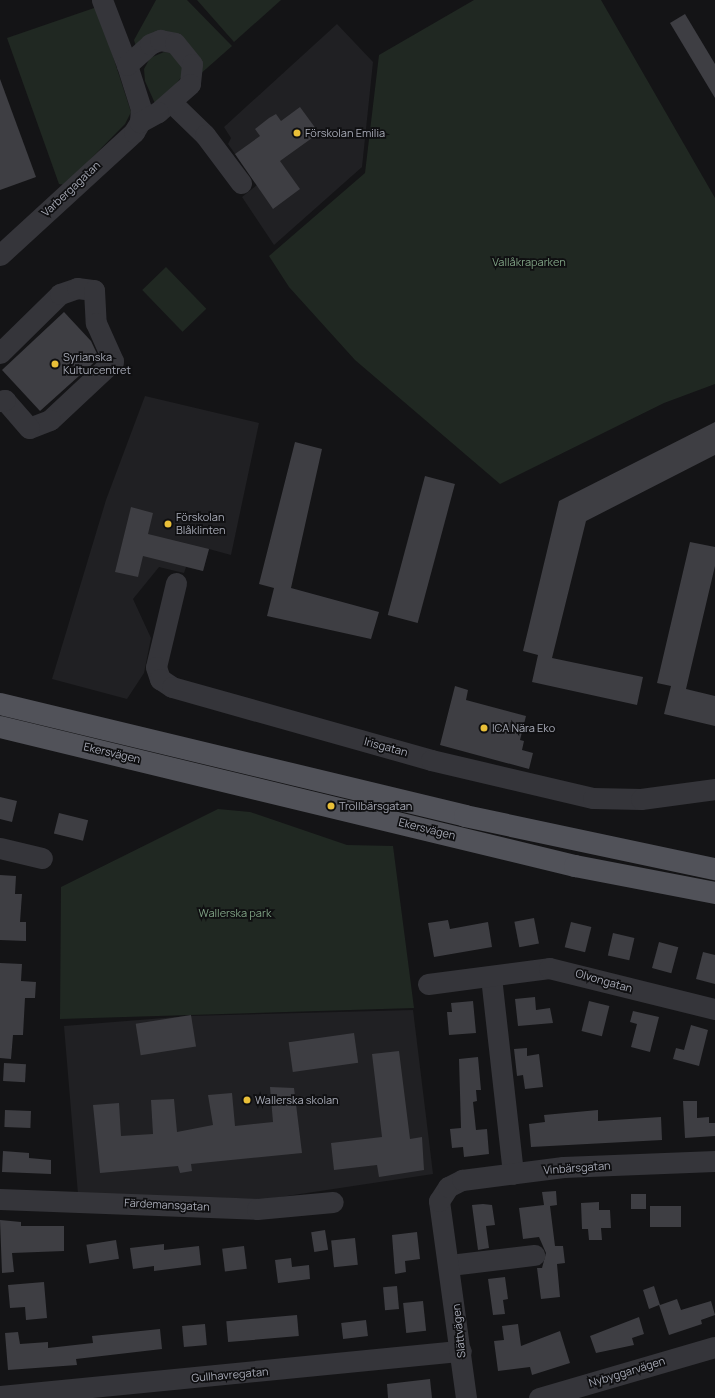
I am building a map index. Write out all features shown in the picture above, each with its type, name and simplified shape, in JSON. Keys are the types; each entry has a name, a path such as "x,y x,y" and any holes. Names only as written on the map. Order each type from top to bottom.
{"main road":[{"name":"Ekersvägen","path":"0,704 465,816 715,869"},
{"name":"Ekersvägen","path":"0,727 575,866 715,893"}],"street":[{"path":"102,0 139,97 140,122"},
{"name":"Varbergagatan","path":"0,255 134,132 140,122 171,102 193,76 192,64 176,43 160,40 150,44 127,65"},
{"path":"171,102 205,135 240,183"},
{"path":"0,353 60,294 77,288 94,290 96,323 113,361 50,420 29,428 5,400 0,401"},
{"name":"Irisgatan","path":"176,583 156,667 160,679 172,687 409,754 592,798 641,800 715,789"},
{"path":"0,848 42,858"},
{"name":"Olvongatan","path":"428,984 491,977 549,968 715,1009"},
{"path":"491,977 513,1174"},
{"name":"Vinbärsgatan","path":"442,1192 458,1182 563,1167 715,1161"},
{"name":"Slättvägen","path":"442,1192 439,1201 450,1265 466,1398"},
{"name":"Färdemansgatan","path":"0,1199 258,1210 333,1202"},
{"path":"450,1265 534,1255"},
{"name":"Nybyggarvägen","path":"539,1398 715,1346"},
{"name":"Gullhavregatan","path":"0,1396 461,1351"}],"shaded area":[{"name":"Förskolan Emilia","path":"337,24 373,62 362,167 274,245 242,197 257,185 228,144 231,138 224,127"},
{"name":"Förskolan Blåklinten","path":"145,396 259,423 231,555 209,549 203,571 186,567 184,573 159,567 133,599 151,638 144,673 127,699 52,679 106,500"},
{"name":"Wallerska skolan","path":"413,1010 433,1174 267,1199 78,1194 64,1026 189,1016"}],"green space":[{"path":"156,0 187,0 232,46 198,76 190,46 138,53 134,40"},
{"path":"197,0 281,0 234,42"},
{"name":"Vallåkraparken","path":"474,0 601,0 715,198 715,384 664,403 500,484 355,360 289,287 269,256 365,173 379,55"},
{"path":"97,7 131,112 125,124 65,185 59,184 7,38"},
{"path":"164,52 170,53 187,70 157,108 145,81 144,69 150,58"},
{"path":"166,267 206,309 183,332 142,290"},
{"name":"Wallerska park","path":"218,809 250,812 347,845 393,846 414,1008 60,1019 61,887"}],"building":[{"path":"685,14 715,64 715,98 670,23"},
{"path":"0,79 36,177 0,190"},
{"path":"300,107 319,133 280,161 300,189 273,209 235,154 260,136 255,129 269,118 276,114 281,121"},
{"name":"Syrianska Kulturcentret","path":"64,312 91,341 99,358 40,411 2,370"},
{"path":"715,422 715,455 586,521 552,658 643,677 637,705 532,682 538,655 523,651 559,501"},
{"path":"295,442 322,449 291,588 379,612 371,639 267,616 274,588 259,584"},
{"path":"425,476 455,484 418,623 388,615"},
{"path":"131,507 153,513 148,534 209,549 203,571 143,556 138,577 115,572"},
{"path":"690,542 715,547 715,566 686,689 715,696 715,726 664,714 671,686 657,683"},
{"name":"ICA Nära Eko","path":"455,686 468,690 466,700 526,716 520,740 524,741 522,750 533,753 529,769 440,745"},
{"path":"0,797 17,801 12,822 0,819"},
{"path":"59,813 88,820 83,841 54,833"},
{"path":"0,875 16,876 15,894 22,894 20,922 26,922 26,941 0,940"},
{"path":"534,918 539,944 519,947 514,922"},
{"path":"448,920 450,929 488,922 492,947 434,957 428,923"},
{"path":"571,922 591,927 585,952 565,947"},
{"path":"613,933 634,938 629,960 608,955"},
{"path":"659,942 678,947 671,973 652,968"},
{"path":"703,952 715,955 715,984 696,979"},
{"path":"0,963 22,964 21,981 36,982 35,998 25,998 23,1035 13,1035 11,1059 0,1058"},
{"path":"535,997 536,1010 550,1008 553,1023 518,1026 515,999"},
{"path":"473,1001 476,1033 449,1035 447,1012 452,1012 451,1003"},
{"path":"589,1001 609,1006 602,1036 582,1031"},
{"path":"633,1011 659,1017 650,1052 631,1047 637,1024 630,1022"},
{"path":"191,1015 196,1047 141,1055 136,1024"},
{"path":"691,1025 708,1030 699,1066 673,1059 676,1048 684,1050"},
{"path":"354,1033 358,1063 293,1072 289,1042"},
{"path":"527,1048 527,1056 539,1054 543,1087 525,1089 523,1075 517,1076 514,1049"},
{"path":"399,1051 410,1139 422,1137 424,1170 379,1177 377,1165 334,1170 331,1143 382,1137 372,1054"},
{"path":"478,1057 481,1090 476,1090 477,1101 473,1102 476,1130 487,1129 489,1154 464,1157 463,1147 452,1148 450,1129 461,1128 459,1059"},
{"path":"4,1063 26,1064 25,1082 3,1081"},
{"path":"270,1087 294,1088 302,1153 191,1164 192,1171 180,1173 178,1166 100,1173 93,1105 119,1103 121,1136 153,1134 151,1100 174,1099 177,1132 213,1125 208,1095 232,1093 235,1126 273,1122"},
{"path":"683,1101 697,1101 697,1118 709,1117 709,1123 715,1123 715,1136 685,1138"},
{"path":"5,1110 31,1111 30,1128 4,1127"},
{"path":"598,1110 598,1121 661,1117 662,1140 531,1147 529,1124 545,1122 544,1115"},
{"path":"3,1151 29,1153 29,1158 51,1160 51,1174 2,1172"},
{"path":"556,1191 557,1205 550,1206 555,1246 563,1246 565,1263 557,1264 560,1297 541,1299 537,1268 542,1268 546,1253 539,1237 523,1239 519,1208 544,1205 542,1192"},
{"path":"631,1194 646,1194 646,1209 631,1209"},
{"path":"599,1202 599,1210 610,1210 611,1228 601,1228 602,1240 589,1240 588,1229 582,1229 581,1203"},
{"path":"472,1205 492,1205 495,1225 486,1226 489,1248 478,1250"},
{"path":"650,1206 681,1206 681,1227 650,1227"},
{"path":"0,1220 21,1222 21,1226 64,1226 64,1251 12,1253 14,1272 2,1273"},
{"path":"325,1230 328,1250 314,1252 311,1232"},
{"path":"417,1232 420,1259 405,1261 406,1272 395,1274 392,1235"},
{"path":"355,1238 358,1265 334,1267 331,1241"},
{"path":"116,1240 119,1259 89,1263 86,1245"},
{"path":"164,1244 164,1250 199,1246 201,1265 154,1271 154,1266 133,1269 130,1248"},
{"path":"244,1246 247,1269 225,1272 222,1249"},
{"path":"291,1258 292,1267 309,1265 310,1279 278,1283 275,1260"},
{"path":"505,1277 508,1299 503,1300 505,1314 493,1315 488,1279"},
{"path":"44,1282 47,1318 26,1320 25,1307 10,1308 8,1285"},
{"path":"397,1286 399,1309 385,1310 383,1287"},
{"path":"654,1286 660,1305 677,1299 681,1310 711,1301 715,1315 701,1320 702,1324 669,1335 659,1305 649,1309 643,1290"},
{"path":"423,1301 426,1331 406,1333 403,1303"},
{"path":"297,1315 299,1336 228,1342 226,1321"},
{"path":"639,1317 644,1334 632,1338 634,1345 596,1353 590,1336"},
{"path":"366,1320 368,1336 343,1339 341,1323"},
{"path":"205,1324 207,1345 184,1347 182,1326"},
{"path":"518,1324 521,1346 560,1331 570,1363 532,1375 530,1367 498,1371 494,1341 504,1340 502,1326"},
{"path":"160,1329 162,1349 76,1359 77,1365 8,1370 5,1333 18,1332 20,1344 48,1342 48,1348 93,1343 92,1336"},
{"path":"430,1379 432,1398 388,1398 387,1384"}],"place":[{"name":"Förskolan Emilia","path":"297,133"},
{"name":"Syrianska Kulturcentret","path":"55,364"},
{"name":"Förskolan Blåklinten","path":"168,524"},
{"name":"ICA Nära Eko","path":"484,728"},
{"name":"Trollbärsgatan","path":"331,806"},
{"name":"Wallerska skolan","path":"247,1100"}]}
